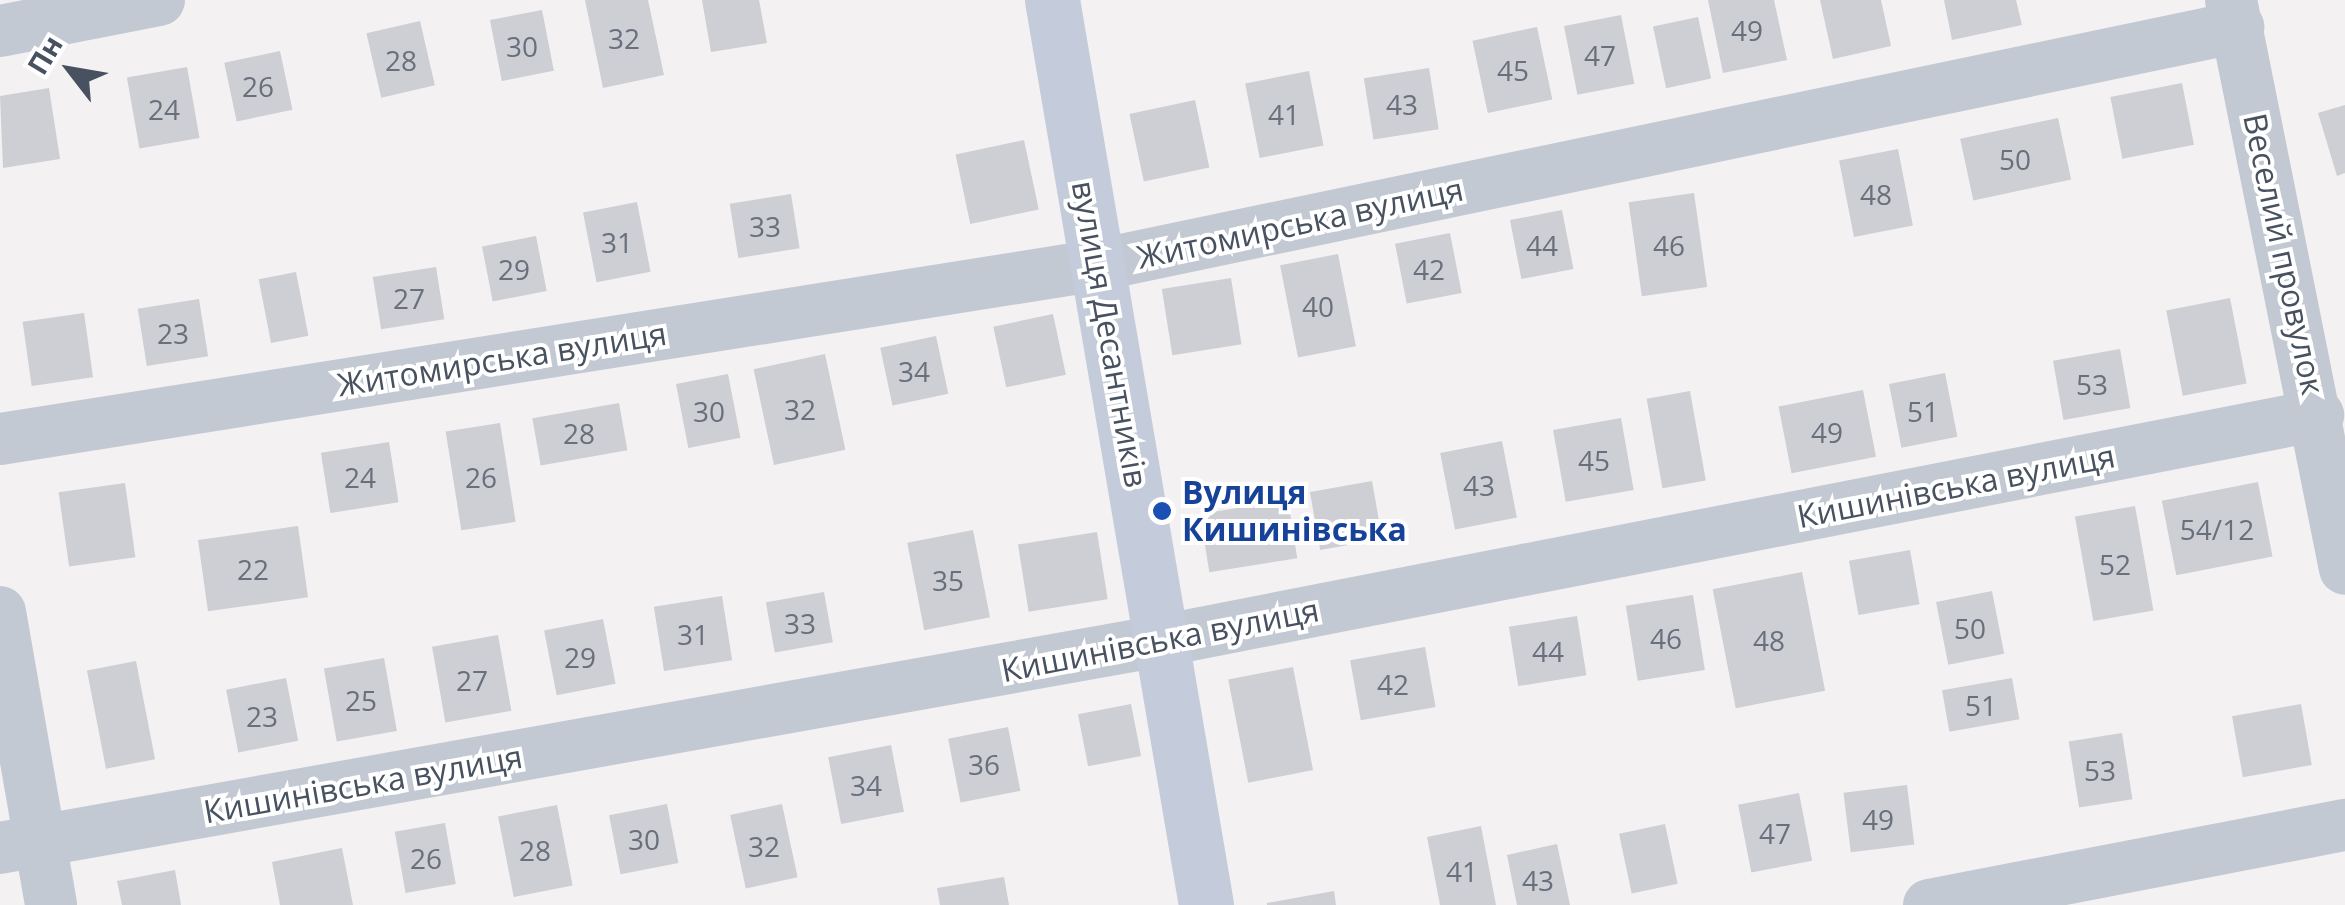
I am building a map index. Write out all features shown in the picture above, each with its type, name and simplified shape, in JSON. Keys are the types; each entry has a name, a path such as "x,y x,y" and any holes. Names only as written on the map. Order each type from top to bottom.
{"street":[{"path":"0,31 159,0"},
{"name":"вулиця Десантників","path":"1052,0 1165,640 1206,905"},
{"name":"Житомирська вулиця","path":"0,439 1098,265 2234,14"},
{"name":"Веселий провулок","path":"2234,14 2318,415 2345,568"},
{"name":"Кишинівська вулиця","path":"20,845 1165,640 2318,415"},
{"path":"0,612 20,845 50,905"},
{"path":"1929,905 2345,825"}],"building":[{"path":"585,0 648,0 664,75 603,88"},
{"path":"702,0 759,0 767,43 711,52"},
{"path":"1708,0 1774,0 1787,60 1723,73"},
{"path":"1820,0 1881,0 1891,46 1833,59"},
{"path":"1944,0 2016,0 2022,25 1952,40"},
{"path":"542,10 554,71 502,81 490,20"},
{"path":"1621,15 1634,84 1577,95 1564,26"},
{"path":"1698,17 1711,79 1666,88 1653,27"},
{"path":"420,21 435,85 381,98 366,33"},
{"path":"1537,27 1552,99 1488,113 1472,41"},
{"path":"280,51 292,110 237,122 224,63"},
{"path":"187,67 200,138 139,148 127,78"},
{"path":"1429,68 1439,129 1374,140 1364,78"},
{"path":"1309,71 1324,146 1260,158 1245,83"},
{"path":"2182,83 2194,145 2122,159 2110,97"},
{"path":"49,88 60,159 3,168 0,96"},
{"path":"1195,100 1209,167 1144,181 1129,114"},
{"path":"2345,105 2345,173 2337,176 2318,113"},
{"path":"2058,118 2071,180 1973,200 1960,139"},
{"path":"1024,140 1039,209 970,224 956,155"},
{"path":"1898,149 1913,226 1854,237 1839,160"},
{"path":"1694,193 1707,287 1642,296 1629,202"},
{"path":"791,194 800,248 738,258 730,204"},
{"path":"637,202 651,272 597,282 583,212"},
{"path":"1562,210 1573,269 1521,279 1510,220"},
{"path":"1450,233 1462,293 1407,304 1395,244"},
{"path":"536,236 547,291 493,301 482,246"},
{"path":"1338,254 1356,346 1298,358 1280,265"},
{"path":"436,267 444,319 381,329 373,277"},
{"path":"296,272 308,336 271,343 259,279"},
{"path":"1231,278 1241,344 1172,355 1162,289"},
{"path":"2230,298 2247,383 2183,396 2166,310"},
{"path":"199,299 208,356 147,366 138,309"},
{"path":"84,313 93,377 32,386 23,322"},
{"path":"1053,314 1066,375 1006,387 993,327"},
{"path":"936,336 948,394 893,406 880,348"},
{"path":"2120,349 2130,408 2063,420 2053,361"},
{"path":"825,354 845,450 774,465 754,369"},
{"path":"1945,373 1957,437 1901,448 1889,384"},
{"path":"728,374 740,438 688,448 676,384"},
{"path":"1863,390 1876,457 1792,473 1779,406"},
{"path":"1690,391 1706,481 1662,488 1647,399"},
{"path":"619,403 627,450 541,466 532,418"},
{"path":"1621,418 1634,490 1566,502 1553,430"},
{"path":"500,423 516,522 461,530 446,432"},
{"path":"1502,441 1517,518 1455,530 1440,453"},
{"path":"389,442 399,502 330,513 321,453"},
{"path":"1372,481 1382,539 1320,550 1310,492"},
{"path":"2258,482 2273,557 2176,575 2162,501"},
{"path":"125,483 135,557 69,567 59,492"},
{"path":"1288,500 1297,558 1209,572 1200,514"},
{"path":"2135,506 2153,610 2093,621 2075,517"},
{"path":"298,526 308,597 208,611 198,540"},
{"path":"973,530 990,617 924,630 907,543"},
{"path":"1097,532 1108,599 1029,612 1018,545"},
{"path":"1910,550 1920,604 1858,615 1849,561"},
{"path":"1802,572 1825,691 1736,708 1713,589"},
{"path":"1992,591 2004,654 1948,665 1936,602"},
{"path":"824,592 833,642 775,652 766,602"},
{"path":"1693,595 1705,670 1638,681 1626,606"},
{"path":"722,596 732,660 664,671 654,607"},
{"path":"1577,616 1586,675 1518,686 1509,627"},
{"path":"603,619 616,684 557,695 544,630"},
{"path":"498,635 511,711 445,722 432,647"},
{"path":"1425,647 1436,707 1361,720 1350,660"},
{"path":"384,658 397,731 337,741 324,669"},
{"path":"136,661 155,759 106,769 87,671"},
{"path":"1293,667 1313,770 1248,783 1228,680"},
{"path":"286,678 298,741 238,752 226,690"},
{"path":"2012,678 2019,719 1949,732 1942,690"},
{"path":"1131,704 1141,756 1088,766 1078,714"},
{"path":"2301,704 2312,765 2243,777 2232,716"},
{"path":"1008,727 1020,791 961,802 948,739"},
{"path":"2122,733 2132,799 2079,808 2069,741"},
{"path":"891,745 904,812 841,824 828,757"},
{"path":"1907,785 1914,845 1851,852 1843,793"},
{"path":"1799,793 1812,861 1751,873 1738,805"},
{"path":"667,804 678,863 621,874 609,815"},
{"path":"782,804 798,877 746,888 730,815"},
{"path":"557,805 573,885 514,897 498,816"},
{"path":"445,823 456,884 406,893 395,832"},
{"path":"1665,824 1678,884 1632,893 1619,834"},
{"path":"1481,826 1496,905 1440,905 1427,837"},
{"path":"1557,844 1570,905 1517,905 1507,855"},
{"path":"342,848 353,905 280,905 272,862"},
{"path":"175,870 181,905 122,905 117,881"},
{"path":"1004,877 1009,905 940,905 937,888"},
{"path":"1334,891 1336,905 1267,905 1267,903"}],"place":[{"name":"Вулиця Кишинівська","path":"1162,511"}]}
